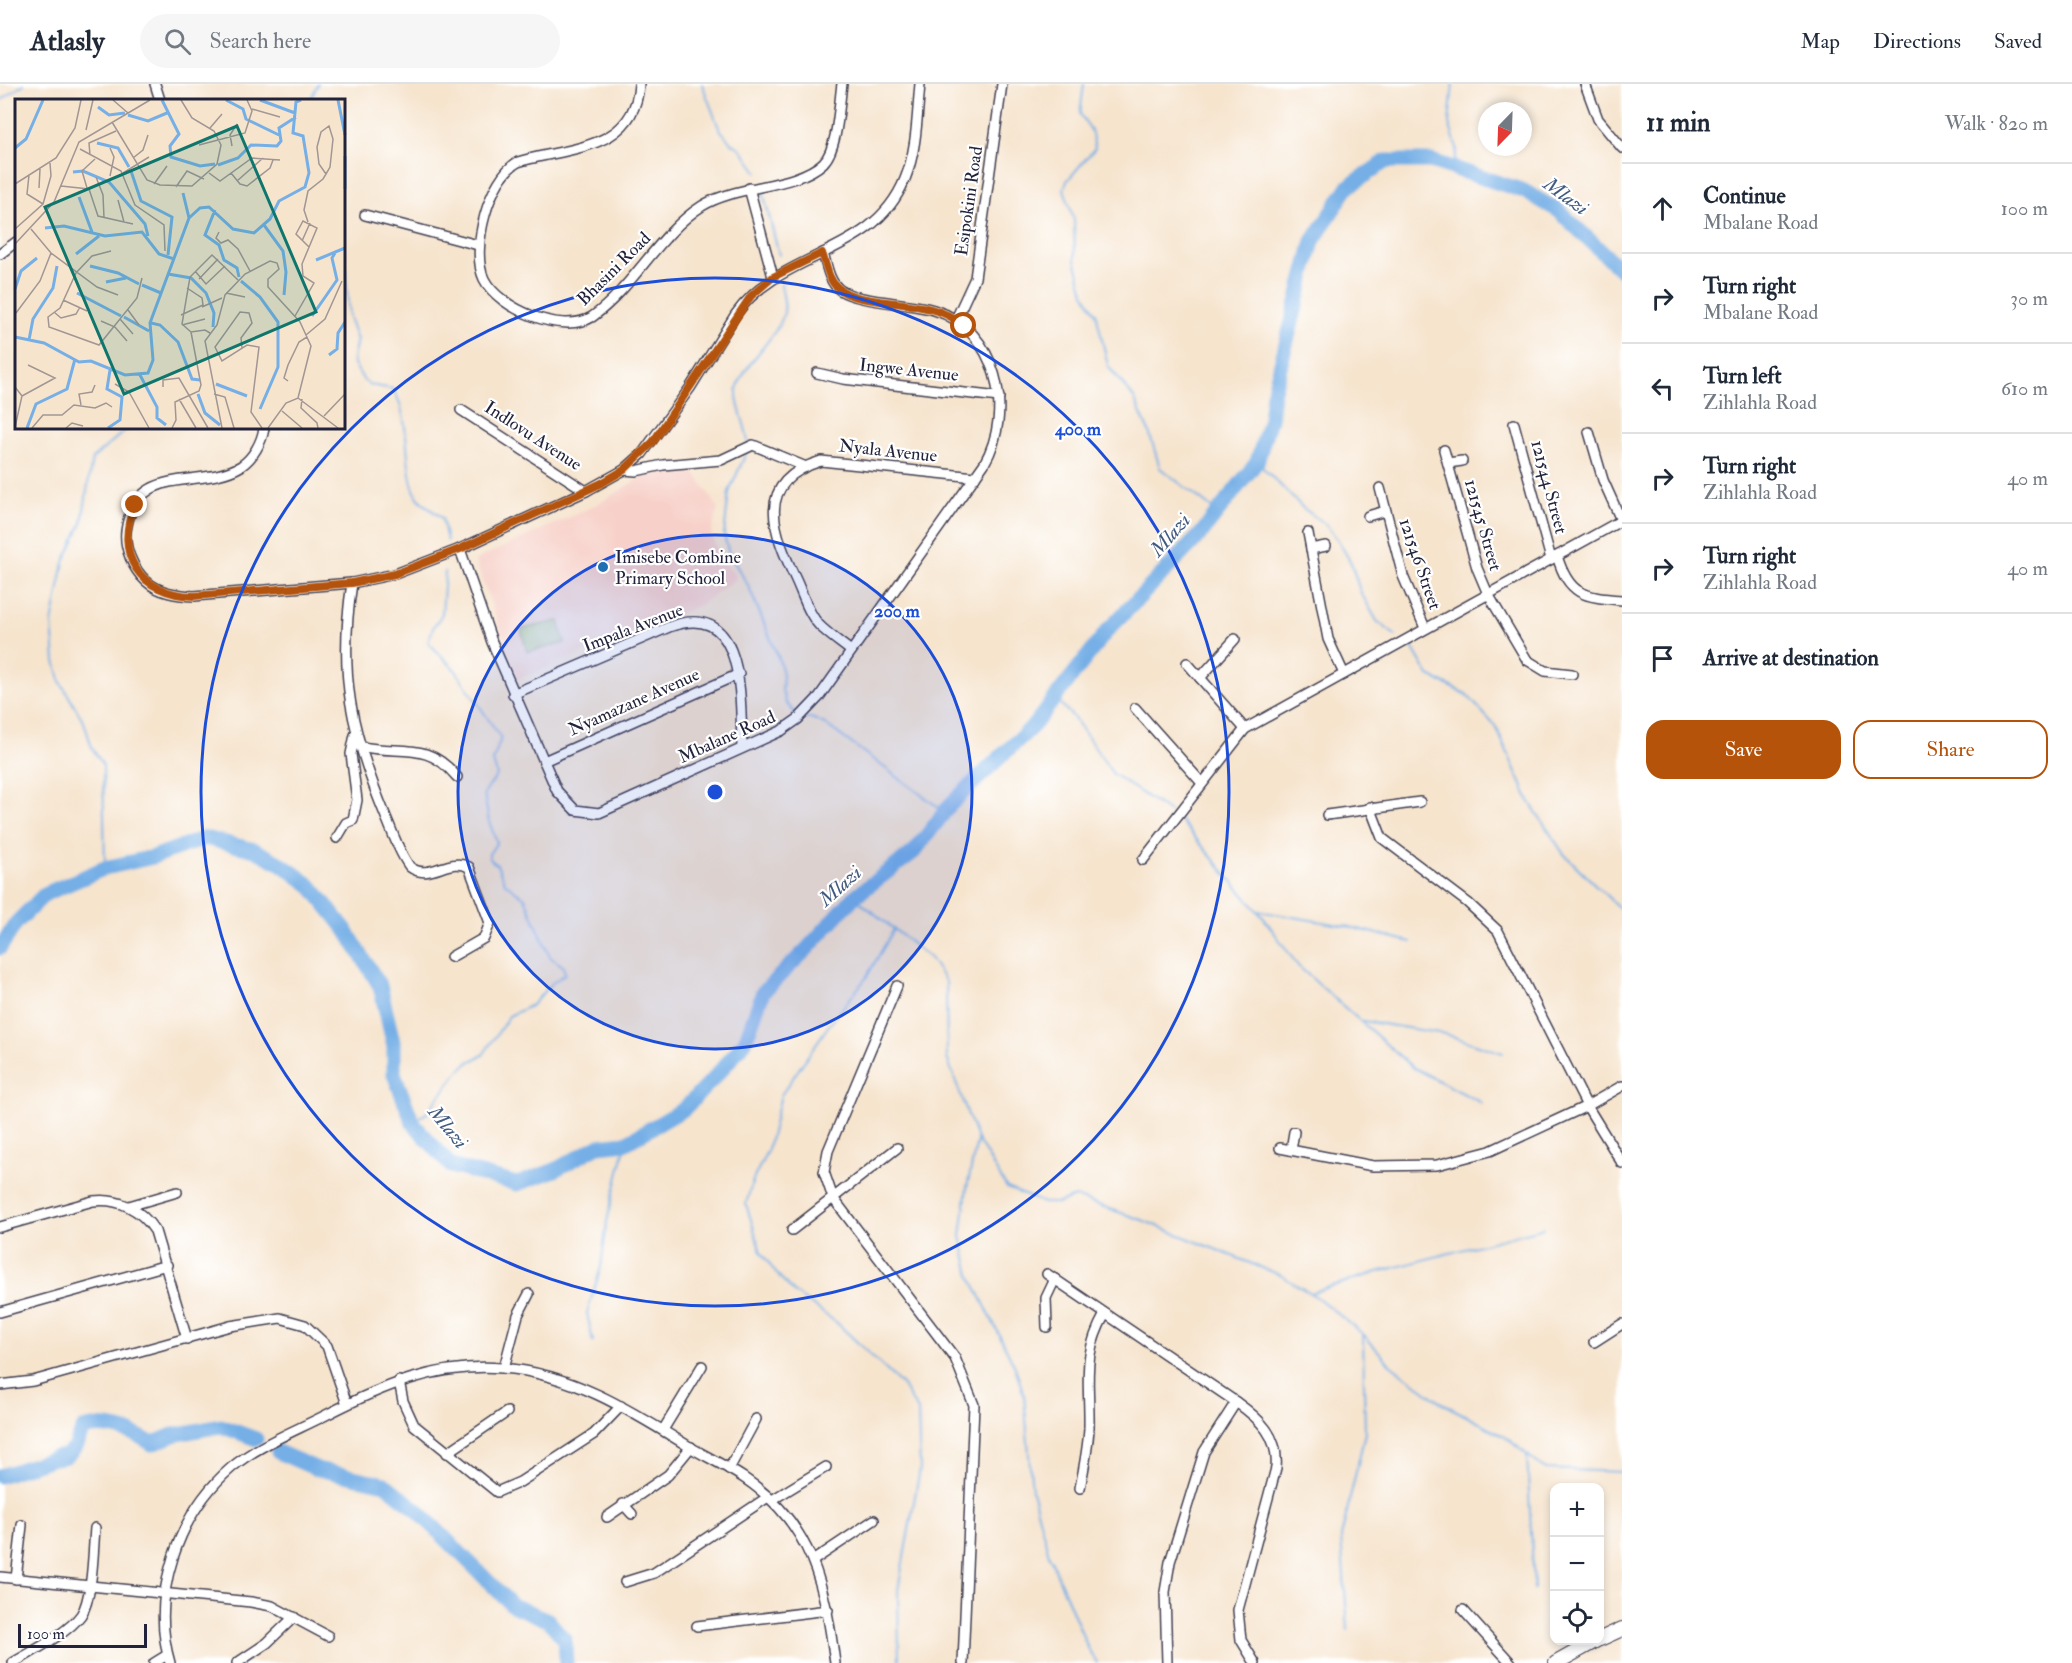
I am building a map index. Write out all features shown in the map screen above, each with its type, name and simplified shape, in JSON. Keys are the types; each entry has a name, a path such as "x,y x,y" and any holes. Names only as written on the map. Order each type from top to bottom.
{"street":[{"path":"155,84 160,99"},
{"name":"Bhasini Road","path":"639,84 635,109 618,132 599,142 518,162 497,182 489,202 478,244 478,258 484,279 499,296 546,321 578,324 592,317 606,306 693,213 708,202 749,188 798,176 823,163 833,142 842,84"},
{"path":"264,429 258,445 243,465 215,475 175,479 151,489 135,505 126,529 127,548 138,572 154,586 184,595 352,583 402,572 460,549 586,491 624,470 653,442 742,306 773,277 861,234 892,204 909,167 921,84"},
{"name":"Esipokini Road","path":"956,319 975,278 1002,84"},
{"path":"1585,84 1598,119 1622,148"},
{"path":"749,188 773,277"},
{"path":"365,215 478,244"},
{"path":"0,254 15,243"},
{"path":"822,253 834,284 847,294 920,306 956,319"},
{"name":"Mbalane Road","path":"460,549 479,610 513,694 562,800 575,810 591,814 781,731 798,719 819,697 989,455 997,433 999,397 996,377 986,355 956,319"},
{"name":"Ingwe Avenue","path":"816,373 837,379 999,397"},
{"name":"Indlovu Avenue","path":"461,410 586,491"},
{"name":"121544 Street","path":"1514,424 1554,557 1566,580 1579,592 1591,597 1622,600"},
{"path":"1143,860 1201,782 1245,729 1622,520 1603,480 1589,432"},
{"path":"624,470 636,471 663,465 721,460 753,445 806,467 787,482 777,497 774,513 776,536 814,618 851,651"},
{"name":"121545 Street","path":"1444,450 1477,568 1488,594 1527,660 1545,671 1572,675"},
{"name":"121545 Street","path":"1448,463 1462,460"},
{"name":"Nyala Avenue","path":"806,467 821,461 834,461 975,477"},
{"name":"121546 Street","path":"1380,488 1406,586 1425,628"},
{"name":"121546 Street","path":"1368,516 1385,511"},
{"path":"1308,533 1328,639 1344,674"},
{"path":"1311,549 1326,546"},
{"path":"352,583 344,646 356,732 368,773 410,867 425,873 459,863 472,871 490,928 479,942 451,957"},
{"name":"Impala Avenue","path":"513,694 690,621 702,622 718,631 732,652 739,674 742,748"},
{"path":"1200,678 1235,639"},
{"path":"1187,663 1245,729"},
{"name":"Nyamazane Avenue","path":"544,761 739,674"},
{"path":"1136,708 1201,782"},
{"path":"337,838 346,823 353,820 356,806 351,754 356,732"},
{"path":"359,746 425,752 442,760 457,777"},
{"path":"1328,814 1420,802"},
{"path":"1370,807 1382,837 1467,903 1498,931 1587,1106 1622,1163"},
{"path":"897,986 828,1151 824,1172 833,1198 955,1358 974,1405 963,1663"},
{"path":"1280,1148 1373,1166 1437,1165 1490,1151 1587,1106 1622,1086"},
{"path":"1291,1150 1294,1132"},
{"path":"792,1230 897,1148"},
{"path":"129,1206 177,1192"},
{"path":"0,1227 93,1201 108,1200 129,1206 146,1218 155,1231 167,1265 187,1339"},
{"path":"0,1312 167,1265"},
{"path":"1047,1327 1046,1298 1051,1276 1236,1402 1266,1427 1275,1446 1277,1460 1239,1610 1241,1640 1255,1663"},
{"path":"504,1368 518,1315 529,1294"},
{"path":"1080,1488 1089,1434 1088,1355 1093,1337 1105,1314"},
{"path":"0,1385 33,1381 261,1319 280,1318 297,1321 314,1330 327,1346 347,1404"},
{"path":"1594,1342 1622,1324"},
{"path":"663,1430 702,1366"},
{"path":"154,1663 169,1659 165,1593 170,1570 187,1523 202,1499 220,1479 260,1449 347,1404 399,1381 451,1369 504,1368 556,1377 621,1406 729,1469 770,1499 794,1526 814,1560 828,1610 835,1663"},
{"path":"399,1381 411,1420 420,1432 495,1491 503,1491 594,1434 621,1406"},
{"path":"1167,1663 1165,1592 1170,1562 1204,1452 1236,1402"},
{"path":"447,1453 507,1412"},
{"path":"729,1469 756,1419"},
{"path":"607,1517 668,1475 691,1447"},
{"path":"625,1582 654,1573 770,1499 826,1467"},
{"path":"1082,1477 1094,1480"},
{"path":"623,1504 632,1514"},
{"path":"814,1560 874,1520"},
{"path":"16,1579 22,1525"},
{"path":"13,1663 76,1620 83,1611 89,1585 95,1528"},
{"path":"0,1577 251,1602 272,1606 328,1636"},
{"path":"697,1626 828,1610"},
{"path":"1463,1610 1511,1663"},
{"path":"237,1663 267,1643 294,1617"},
{"path":"1604,1637 1622,1629"},
{"path":"1556,1663 1589,1645"}],"shaded area":[{"name":"Imisebe Combine Primary School","path":"689,464 718,508 711,534 720,558 736,575 736,579 700,605 518,679 475,560 596,505 660,466"}],"green space":[{"path":"559,621 565,643 527,652 521,629"}],"waterway":[{"path":"0,101 24,84"},
{"path":"310,99 318,84"},
{"path":"702,84 719,128 730,142 741,149 758,173"},
{"path":"1084,84 1080,114 1091,130 1095,148 1067,181 1064,189 1074,220 1075,260 1084,293 1096,313 1108,366 1134,398 1149,432 1160,468 1217,512"},
{"path":"1453,84 1449,123 1457,148 1454,167"},
{"name":"Mlazi","path":"0,948 16,923 45,894 105,868 153,857 205,838 255,850 281,864 310,885 346,930 380,986 394,1046 394,1074 413,1123 451,1166 517,1184 555,1170 598,1146 626,1143 684,1109 715,1077 745,1042 763,992 807,949 854,897 914,852 950,805 1034,725 1107,631 1200,535 1257,462 1270,419 1273,394 1313,241 1348,187 1386,161 1431,161 1524,191 1559,211 1622,271"},
{"path":"763,192 779,255"},
{"path":"345,263 349,317 357,340 353,357 354,364 364,381 370,385 393,389 403,418 414,490 422,503 442,518 447,541"},
{"path":"748,445 737,400 738,386 748,367 780,324 784,312 781,284"},
{"path":"105,868 103,765 92,748 84,722 61,683 55,661 52,623 64,562 82,523 92,459 127,429"},
{"path":"746,453 729,492 724,535 729,554 748,585 779,659 783,674 782,690 786,703 798,716"},
{"path":"1257,462 1303,508 1325,524 1338,540 1351,563 1360,591 1377,621 1396,636"},
{"path":"412,1121 427,1113 457,1073 469,1062 483,1055 509,1016 532,1005 551,984 565,974 563,966 550,957 525,898 505,883 497,865 489,858 497,842 489,822 484,794 497,775 493,761 501,738 456,671 428,642 442,614 445,572"},
{"path":"1409,642 1429,676 1466,694 1496,727 1529,801 1563,853 1622,911"},
{"path":"1055,698 1075,719 1113,774 1171,813"},
{"path":"803,718 811,718 825,724 945,812"},
{"path":"1180,820 1266,921 1298,966 1412,1067 1482,1103"},
{"path":"854,897 930,958 946,982 947,1058 977,1139 1007,1188 1044,1203 1059,1203 1075,1197 1142,1220 1280,1275 1318,1298 1363,1334 1390,1364 1440,1402 1504,1436 1545,1469 1622,1472"},
{"path":"1258,911 1346,926 1411,942"},
{"path":"894,929 866,978 827,1028 781,1095 768,1149 753,1180 746,1204 761,1252 775,1272 795,1293 837,1323 902,1385 918,1411 920,1469 898,1590 899,1663"},
{"path":"1363,1021 1445,1034 1503,1053"},
{"path":"977,1141 967,1187 961,1236 970,1275 1015,1367 1024,1395 1032,1491 1049,1555 1088,1648 1097,1663"},
{"path":"593,1342 587,1313 601,1267 607,1221 626,1143"},
{"path":"1310,1293 1378,1272 1544,1228"},
{"path":"1348,1630 1341,1537 1365,1433 1363,1336"},
{"path":"0,1476 66,1456 75,1447 83,1429 92,1427 119,1429 152,1444 173,1435 221,1426 256,1439"},
{"path":"278,1452 317,1469 385,1484 416,1509 512,1605 548,1620 565,1640 566,1663"},
{"path":"1527,1455 1534,1589"}],"place":[{"name":"Imisebe Combine Primary School","path":"603,567"}],"route":[{"path":"135,505 126,529 127,548 138,572 147,581 165,592 194,596 369,580 410,569 460,549 569,500 624,470 653,442 742,306 773,277 802,261 822,253 834,284 847,294 906,303 938,311 956,319 964,326"}]}
